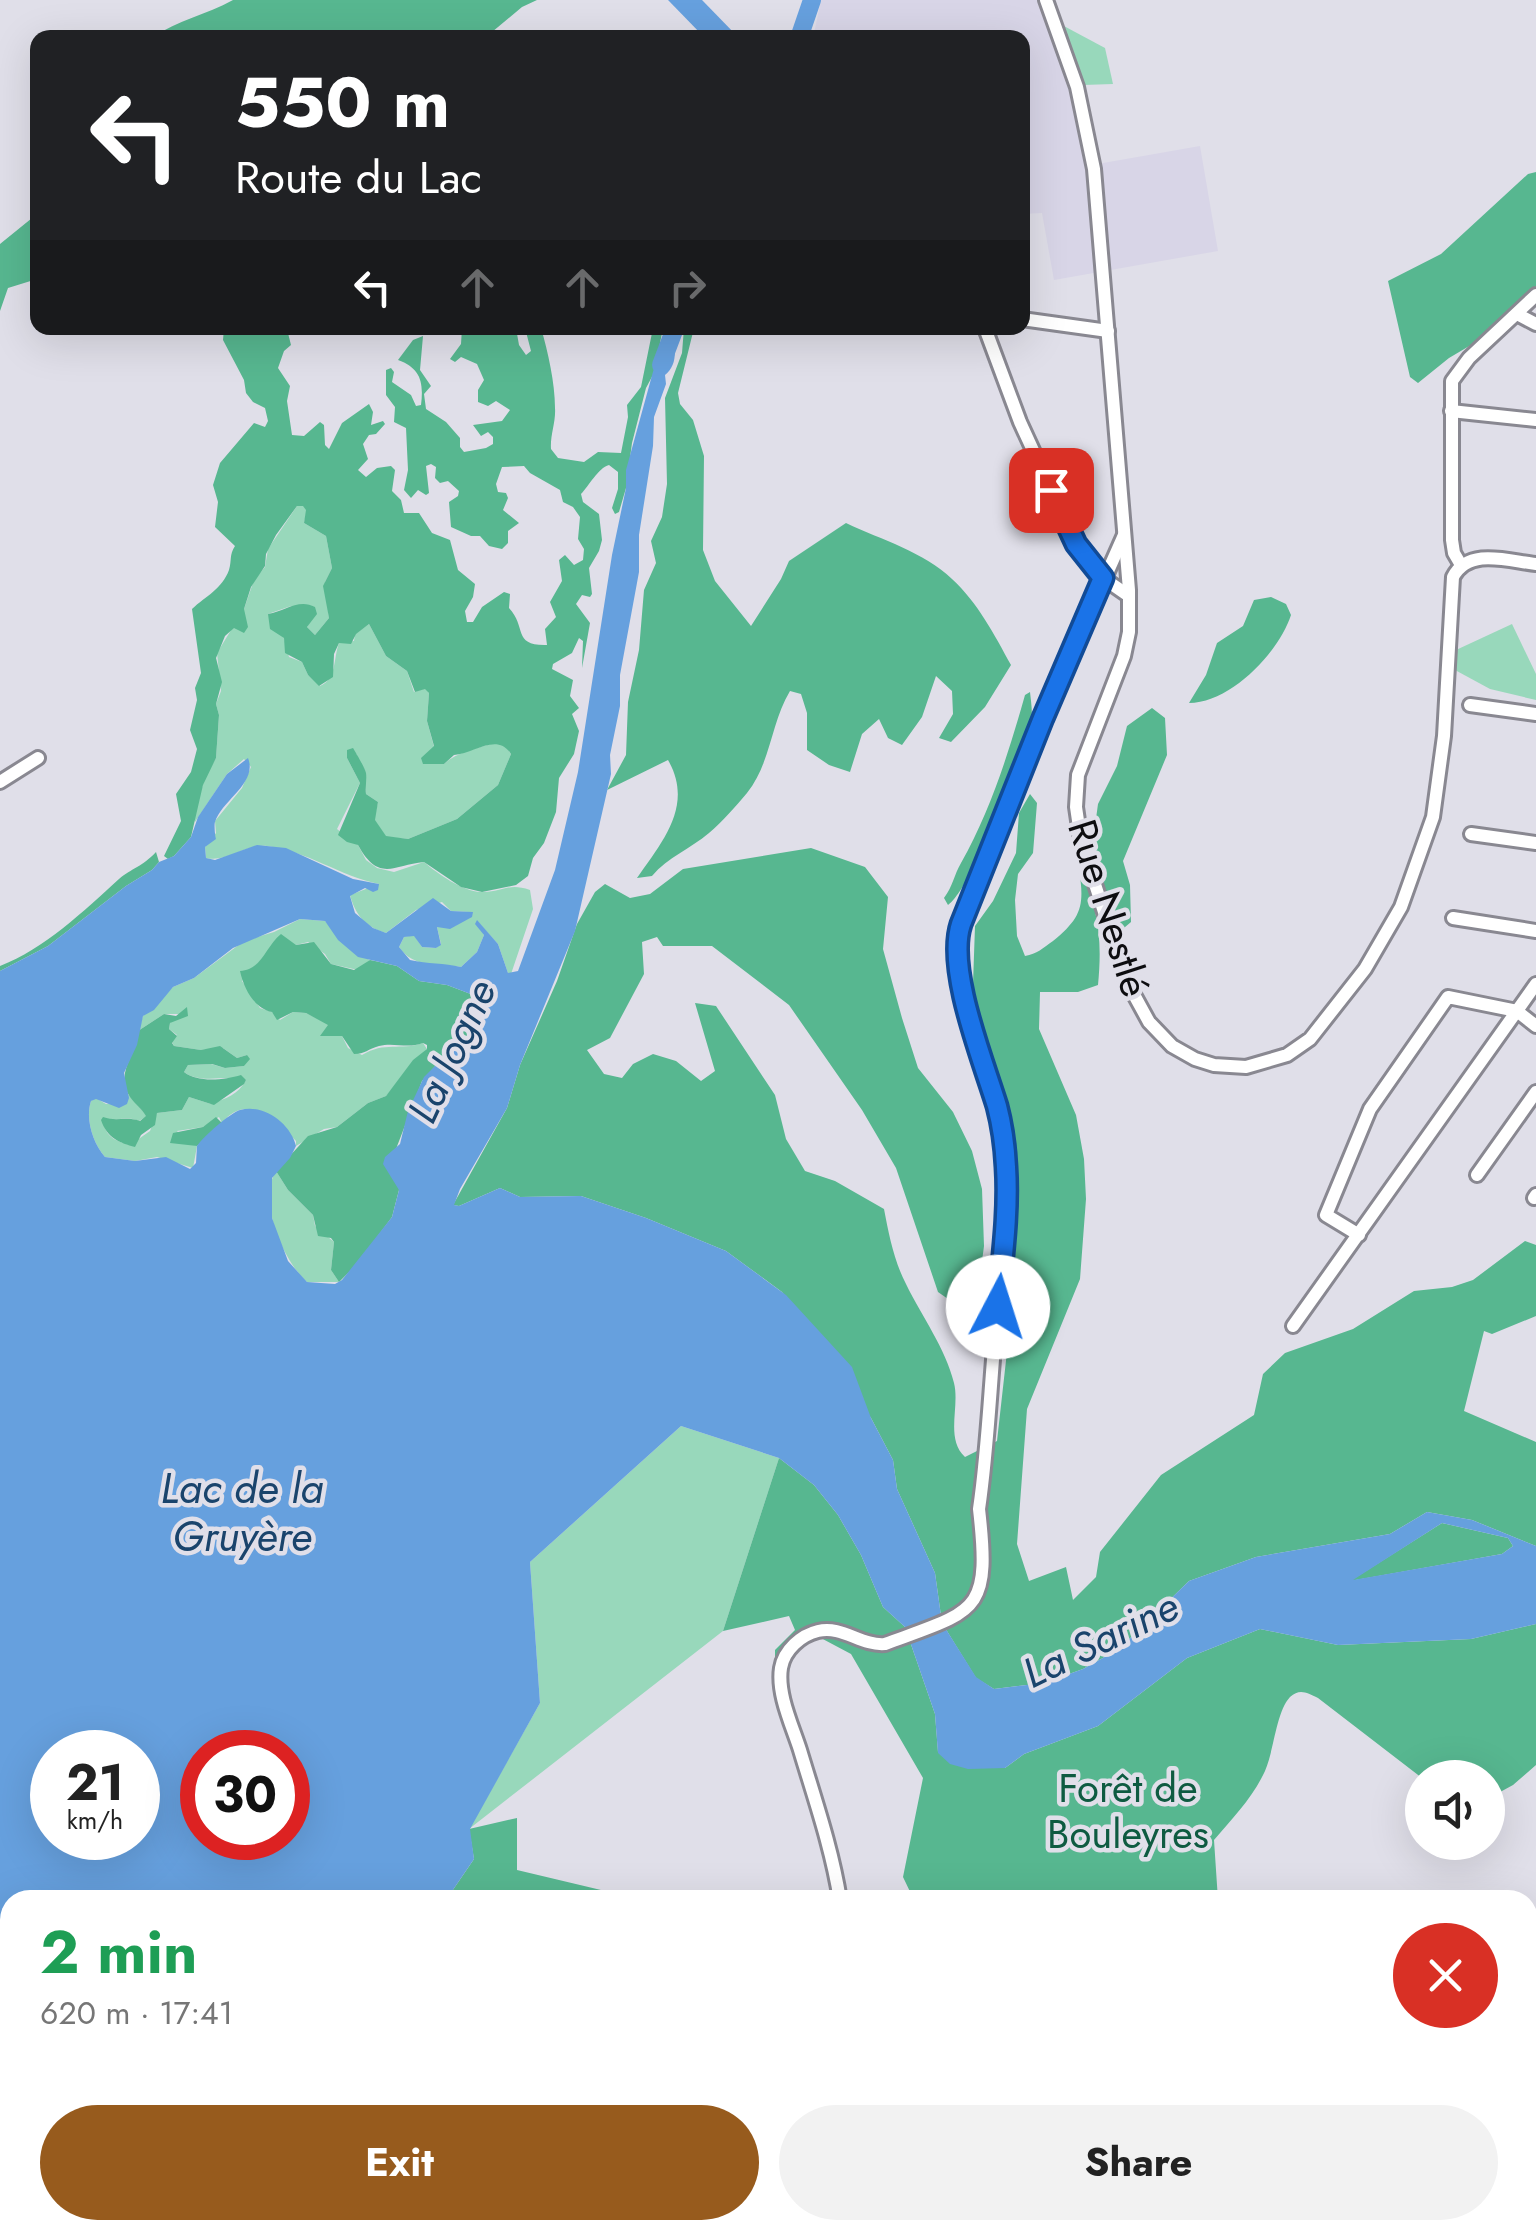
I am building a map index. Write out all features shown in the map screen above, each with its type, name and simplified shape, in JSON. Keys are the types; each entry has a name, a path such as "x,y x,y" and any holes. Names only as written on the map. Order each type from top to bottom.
{"street":[{"name":"Rue Nestlé","path":"1046,0 1077,87 1096,180 1129,596 1124,656 1078,775 1076,806 1081,841 1126,980 1149,1022 1172,1046 1214,1065 1246,1067 1287,1055 1330,1018 1365,968 1401,907 1434,817 1444,736 1451,588 1461,566"},
{"path":"1536,294 1456,373 1451,411 1452,540 1461,566 1478,558 1536,564"},
{"path":"1516,314 1536,324"},
{"path":"1030,319 1108,331"},
{"path":"988,335 1020,422 1066,524 1088,563 1129,596"},
{"path":"1451,411 1536,420"},
{"path":"838,1890 787,1707 781,1669 793,1646 820,1630 844,1632 875,1645 959,1614 976,1598 983,1576 979,1509 1005,1227 1006,1168 998,1109 976,1045 959,960 958,932 1043,718 1124,534"},
{"path":"1470,704 1536,714"},
{"path":"0,782 38,758"},
{"path":"1471,834 1536,844"},
{"path":"1453,918 1536,931"},
{"path":"1293,1326 1536,984"},
{"path":"1359,1235 1326,1215 1370,1109 1448,997 1519,1008 1530,1006 1536,999"},
{"path":"1519,1008 1536,1026"},
{"path":"1477,1175 1536,1092"}],"shaded area":[{"path":"821,0 1037,0 1067,77 1086,166 1200,146 1218,251 1054,280 1042,213 1030,214 1030,30 815,30"}],"green space":[{"path":"233,0 537,0 494,30 165,30"},
{"path":"1062,25 1105,48 1113,84 1083,85"},
{"path":"1536,172 1536,286 1493,332 1449,358 1418,383 1410,377 1388,281 1441,254 1528,174"},
{"path":"30,220 30,281 8,288 0,311 0,244"},
{"path":"223,335 288,335 291,345 284,351 278,368 290,386 287,401 292,435 304,436 320,422 329,449 342,423 369,404 373,412 371,425 383,421 385,424 363,444 368,459 358,470 366,477 377,468 391,466 395,470 392,491 401,500 404,513 419,513 432,533 450,540 458,570 475,584 465,611 467,622 473,622 482,607 504,592 510,594 509,608 524,639 547,645 545,629 556,617 550,602 562,581 559,560 565,555 574,565 583,560 584,549 578,539 580,517 563,502 560,490 524,466 502,467 496,484 498,492 506,493 508,498 503,510 519,523 508,531 508,543 502,549 489,546 480,536 451,527 449,502 459,491 448,481 440,483 435,478 436,467 431,464 426,466 429,493 418,490 411,498 404,490 408,470 406,428 394,422 395,407 386,395 386,370 391,368 392,382 411,395 416,406 421,405 419,376 398,360 413,340 423,336 420,370 431,386 424,394 426,409 446,422 460,438 464,452 486,448 493,444 493,437 488,432 481,436 473,425 502,421 510,410 496,401 488,406 478,402 478,390 484,380 477,364 461,357 455,362 450,359 461,344 462,335 517,335 526,355 531,351 527,335 543,335 555,398 551,449 558,458 584,462 598,452 621,453 627,405 641,387 652,335 662,335 632,443 619,512 615,514 612,508 618,472 609,465 597,473 581,494 583,502 599,514 602,540 589,568 592,594 582,595 576,604 590,623 582,668 583,641 579,638 572,653 553,664 552,669 573,680 570,696 579,708 572,714 579,731 574,754 559,778 556,812 544,843 533,858 528,876 516,885 482,892 461,887 424,862 380,868 358,845 338,835 360,783 347,750 353,748 365,771 366,794 378,802 375,820 386,836 408,839 457,819 498,785 511,754 492,744 454,755 444,764 423,764 421,758 434,746 427,721 429,693 425,689 415,692 407,671 386,656 369,624 351,644 339,643 334,654 333,677 319,686 302,662 285,653 284,638 270,629 268,614 298,604 315,607 317,614 307,627 315,635 329,618 323,586 332,568 326,536 304,523 303,506 297,506 276,535 266,554 265,566 251,587 244,609 248,627 244,633 234,628 225,636 216,658 222,682 216,704 216,758 203,785 191,837 174,856 164,856 181,821 176,794 191,772 197,749 190,730 197,700 195,688 201,673 192,609 222,582 235,546 215,527 218,502 213,485 220,463 254,423 265,427 268,421 265,408 246,393 244,380"},
{"path":"683,335 692,335 678,393 680,404 693,420 704,456 703,550 715,581 751,626 789,561 846,523 916,554 952,579 978,609 1011,665 985,707 951,742 939,738 953,714 952,691 936,676 922,717 902,745 888,738 879,719 862,734 850,772 829,765 807,750 807,713 801,694 790,691 761,769 747,793 702,839 652,876 637,878 672,822 678,792 675,776 668,760 607,790 626,755 628,702 639,650 644,590 656,563 651,541 662,517 667,484 665,398 682,353"},
{"path":"297,506 307,510 304,523 326,536 332,568 325,582 329,618 315,635 307,627 311,620 291,606 268,614 284,638 289,657 302,662 320,686 332,674 339,643 354,641 355,634 369,624 386,656 407,671 414,692 426,688 429,693 427,721 434,747 429,752 428,764 444,764 462,753 496,742 504,744 511,754 498,785 457,819 408,839 386,837 374,820 378,802 366,794 364,768 357,754 347,758 360,783 337,829 358,845 366,860 377,868 394,872 424,862 466,889 530,890 533,909 511,974 498,944 477,921 484,935 477,952 461,967 419,962 399,947 404,937 414,935 422,947 436,948 441,944 437,927 455,926 469,912 451,911 442,902 416,910 386,933 362,919 350,895 379,884 267,846 206,858 205,847 216,833 215,821 242,788 251,767 244,759 227,774 195,822 205,778 216,758 216,704 221,691 217,653 244,609 254,580 265,567 268,549"},
{"path":"1271,597 1286,604 1291,615 1265,659 1237,685 1205,701 1189,703 1206,675 1217,643 1243,626 1254,600"},
{"path":"1512,624 1536,674 1536,700 1490,689 1455,670 1456,650"},
{"path":"1030,692 1031,723 1009,790 970,874 948,905 944,898 990,802 1025,695"},
{"path":"1152,708 1165,718 1167,755 1123,861 1130,885 1131,922 1118,933 1092,848 1098,804 1117,766 1127,726"},
{"path":"1030,794 1037,803 1033,853 1018,874 1015,900 1017,936 1025,956 1053,941 1075,918 1081,902 1079,870 1095,912 1100,955 1098,985 1078,992 1040,992 1039,1029 1076,1115 1086,1199 1080,1279 1027,1409 1017,1544 1029,1581 1066,1567 1073,1600 1096,1577 1100,1552 1161,1475 1254,1415 1263,1374 1285,1353 1353,1329 1414,1291 1452,1287 1473,1280 1525,1241 1536,1245 1536,1316 1492,1334 1484,1331 1464,1411 1536,1442 1536,1546 1472,1520 1427,1512 1390,1534 1256,1557 1189,1581 1119,1649 1083,1669 1044,1683 994,1689 976,1678 942,1623 935,1573 897,1489 893,1460 871,1418 782,1292 726,1251 581,1196 520,1197 500,1188 453,1205 507,1108 520,1065 577,924 595,892 605,884 630,898 650,894 683,869 811,848 865,867 888,897 883,949 918,1068 953,1112 972,1151 982,1189 984,1246 975,1315 938,1292 896,1168 862,1110 789,1005 712,946 663,946 657,937 642,942 644,974 610,1038 587,1050 604,1074 622,1078 633,1064 653,1054 676,1061 701,1081 715,1071 695,1003 716,1006 775,1095 786,1139 805,1171 835,1181 884,1209 902,1275 950,1370 955,1392 954,1432 959,1449 965,1457 997,1441 1012,1307 1018,1204 1009,1119 988,1071 980,1037 973,984 975,926 993,901 1016,853 1019,813"},
{"path":"156,852 159,862 152,870 48,946 0,971 0,966 63,928"},
{"path":"300,919 325,921 353,952 370,960 358,970 331,964 325,954 308,942 268,952 242,981 260,1008 280,1020 293,1012 306,1013 329,1024 325,1036 342,1036 348,1048 362,1055 378,1048 423,1043 427,1049 386,1096 368,1103 337,1127 324,1129 296,1146 296,1141 280,1125 251,1109 232,1114 222,1123 219,1117 203,1127 177,1131 186,1142 197,1146 193,1168 157,1157 135,1161 105,1157 90,1123 89,1108 96,1098 106,1104 127,1104 127,1093 147,1116 139,1121 104,1118 105,1129 111,1136 130,1145 150,1131 157,1113 182,1110 189,1097 211,1104 240,1089 246,1080 198,1078 184,1072 188,1065 244,1066 247,1055 237,1058 223,1048 174,1046 177,1035 169,1029 170,1023 180,1014 164,1014 138,1031 143,1016 173,987 194,978 244,941"},
{"path":"281,934 296,945 314,942 331,964 354,970 370,960 397,966 419,981 447,985 476,996 494,988 498,992 486,1005 478,1042 446,1054 422,1081 396,1149 399,1190 392,1217 339,1282 331,1270 334,1242 318,1236 313,1215 288,1190 276,1171 308,1136 337,1127 368,1103 386,1096 427,1045 385,1045 354,1054 342,1036 320,1036 328,1025 306,1013 293,1012 277,1020 251,997 240,971 253,967"},
{"path":"187,1007 188,1016 170,1023 169,1029 177,1036 174,1046 201,1050 220,1046 237,1058 247,1055 250,1059 244,1066 225,1068 188,1065 184,1072 204,1079 241,1075 246,1080 244,1084 214,1105 189,1097 182,1110 157,1113 155,1125 141,1135 135,1147 119,1141 107,1131 103,1117 140,1121 146,1116 130,1097 124,1080 138,1031 164,1014 176,1016"},
{"path":"216,1117 222,1123 197,1146 170,1143 173,1133 203,1127"},
{"path":"276,1171 288,1190 313,1215 315,1226 334,1242 331,1270 339,1282 307,1282 289,1260 271,1214 269,1198"},
{"path":"681,1426 779,1458 723,1631 469,1829 540,1703 530,1562"},
{"name":"Forêt de Bouleyres","path":"779,1458 814,1485 838,1515 861,1555 883,1607 905,1627 935,1714 938,1752 1005,1768 1024,1754 1098,1726 1187,1658 1260,1629 1338,1645 1471,1639 1536,1624 1536,1765 1505,1789 1505,1760 1405,1760 1405,1765 1318,1698 1297,1693 1281,1712 1260,1781 1214,1840 1217,1890 909,1890 903,1877 923,1778 851,1654 819,1637 801,1639 775,1683 775,1650 795,1630 789,1616 723,1631"},
{"path":"1442,1523 1508,1538 1513,1546 1502,1554 1350,1581"},
{"path":"517,1818 517,1870 601,1890 453,1890 474,1859 469,1829"}],"water":[{"path":"668,0 702,0 731,30 697,30"},
{"name":"Lac de la Gruyère","path":"662,339 674,343 675,356 665,375 666,384 654,417 639,535 639,572 620,675 611,774 575,931 520,1065 507,1108 454,1205 500,1188 520,1197 581,1196 726,1251 786,1295 852,1367 871,1418 893,1460 897,1489 935,1573 942,1623 976,1677 994,1689 1044,1683 1083,1669 1119,1649 1189,1581 1256,1557 1390,1534 1427,1512 1472,1520 1536,1546 1536,1624 1471,1639 1338,1645 1260,1629 1187,1658 1098,1726 1024,1754 1005,1768 968,1769 950,1764 938,1753 935,1714 905,1627 883,1607 861,1555 838,1515 814,1485 779,1458 681,1426 530,1562 540,1703 470,1829 474,1859 453,1890 0,1890 0,971 48,946 159,862 174,856 191,837 198,817 227,774 248,758 248,775 219,814 216,839 205,847 206,858 215,860 257,845 286,848 353,879 379,884 378,890 365,888 350,896 355,913 386,933 433,898 451,911 473,912 472,917 450,929 437,927 441,945 436,948 422,947 414,936 404,937 399,947 410,960 461,967 477,952 484,935 475,924 477,920 498,944 508,973 518,971 555,870 578,772 626,470","holes":["300,919 325,921 338,940 358,957 397,966 419,981 447,985 476,996 489,989 498,992 482,1010 478,1042 453,1048 424,1077 408,1111 400,1144 385,1157 383,1164 399,1190 392,1217 335,1284 307,1282 288,1261 272,1218 272,1178 296,1146 289,1130 275,1117 258,1110 236,1112 200,1142 196,1163 190,1169 166,1157 135,1161 105,1157 91,1130 89,1115 91,1101 96,1099 119,1108 127,1104 124,1073 137,1045 143,1016 154,1010 173,987 194,978 233,948","1442,1523 1508,1538 1513,1546 1502,1554 1353,1580"]}],"waterway":[{"name":"La Jogne","path":"802,30 812,0"},
{"name":"La Jogne","path":"661,365 672,335"}],"route":[{"path":"998,1307 1006,1168 998,1109 976,1045 959,960 958,932 1103,578 1076,544 1051,490"}],"water label":[{"name":"La Sarine","path":"1100,1639"}]}
